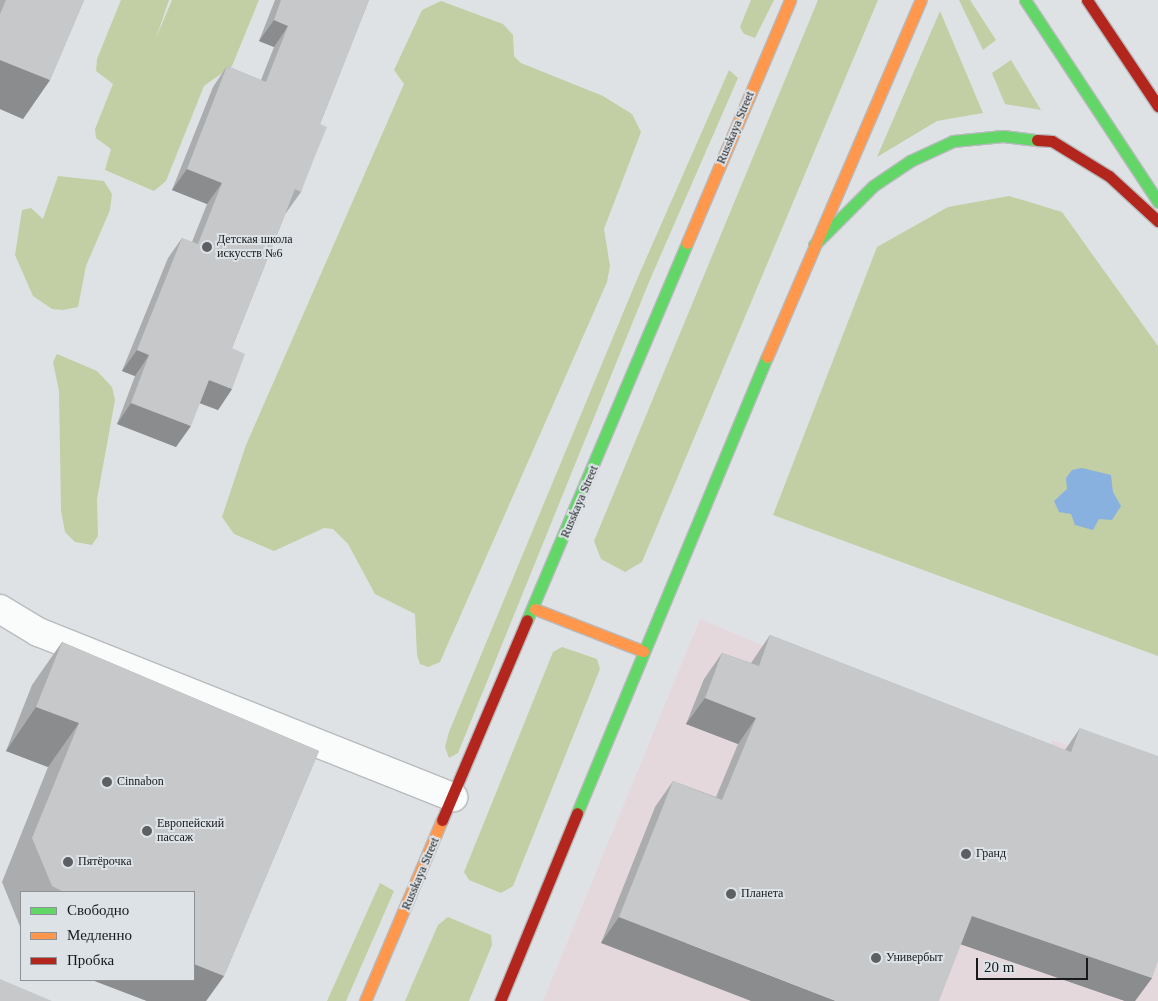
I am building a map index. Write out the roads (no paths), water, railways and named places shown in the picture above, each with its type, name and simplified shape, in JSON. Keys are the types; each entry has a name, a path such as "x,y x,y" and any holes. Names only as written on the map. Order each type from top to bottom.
{"main road":[{"name":"Russkaya Street","path":"365,1001 535,609 790,0"},
{"path":"500,1001 643,651 814,245 921,0"},
{"path":"1025,0 1158,202"},
{"path":"1087,0 1158,106"},
{"path":"814,245 873,186 910,161 953,141 1003,136 1052,141 1109,176 1158,221"},
{"path":"535,609 643,651"}],"street":[{"path":"0,609 38,632 453,797"}],"water":[{"path":"1082,468 1111,475 1113,492 1121,506 1112,520 1099,519 1093,530 1075,525 1071,514 1059,512 1054,501 1067,489 1066,478 1072,470"}],"place":[{"name":"Детская школа искусств №6","path":"207,247"},
{"name":"Cinnabon","path":"107,782"},
{"name":"Европейский пассаж","path":"147,831"},
{"name":"Гранд","path":"966,854"},
{"name":"Пятёрочка","path":"68,862"},
{"name":"Планета","path":"731,894"},
{"name":"Универбыт","path":"876,958"}]}
